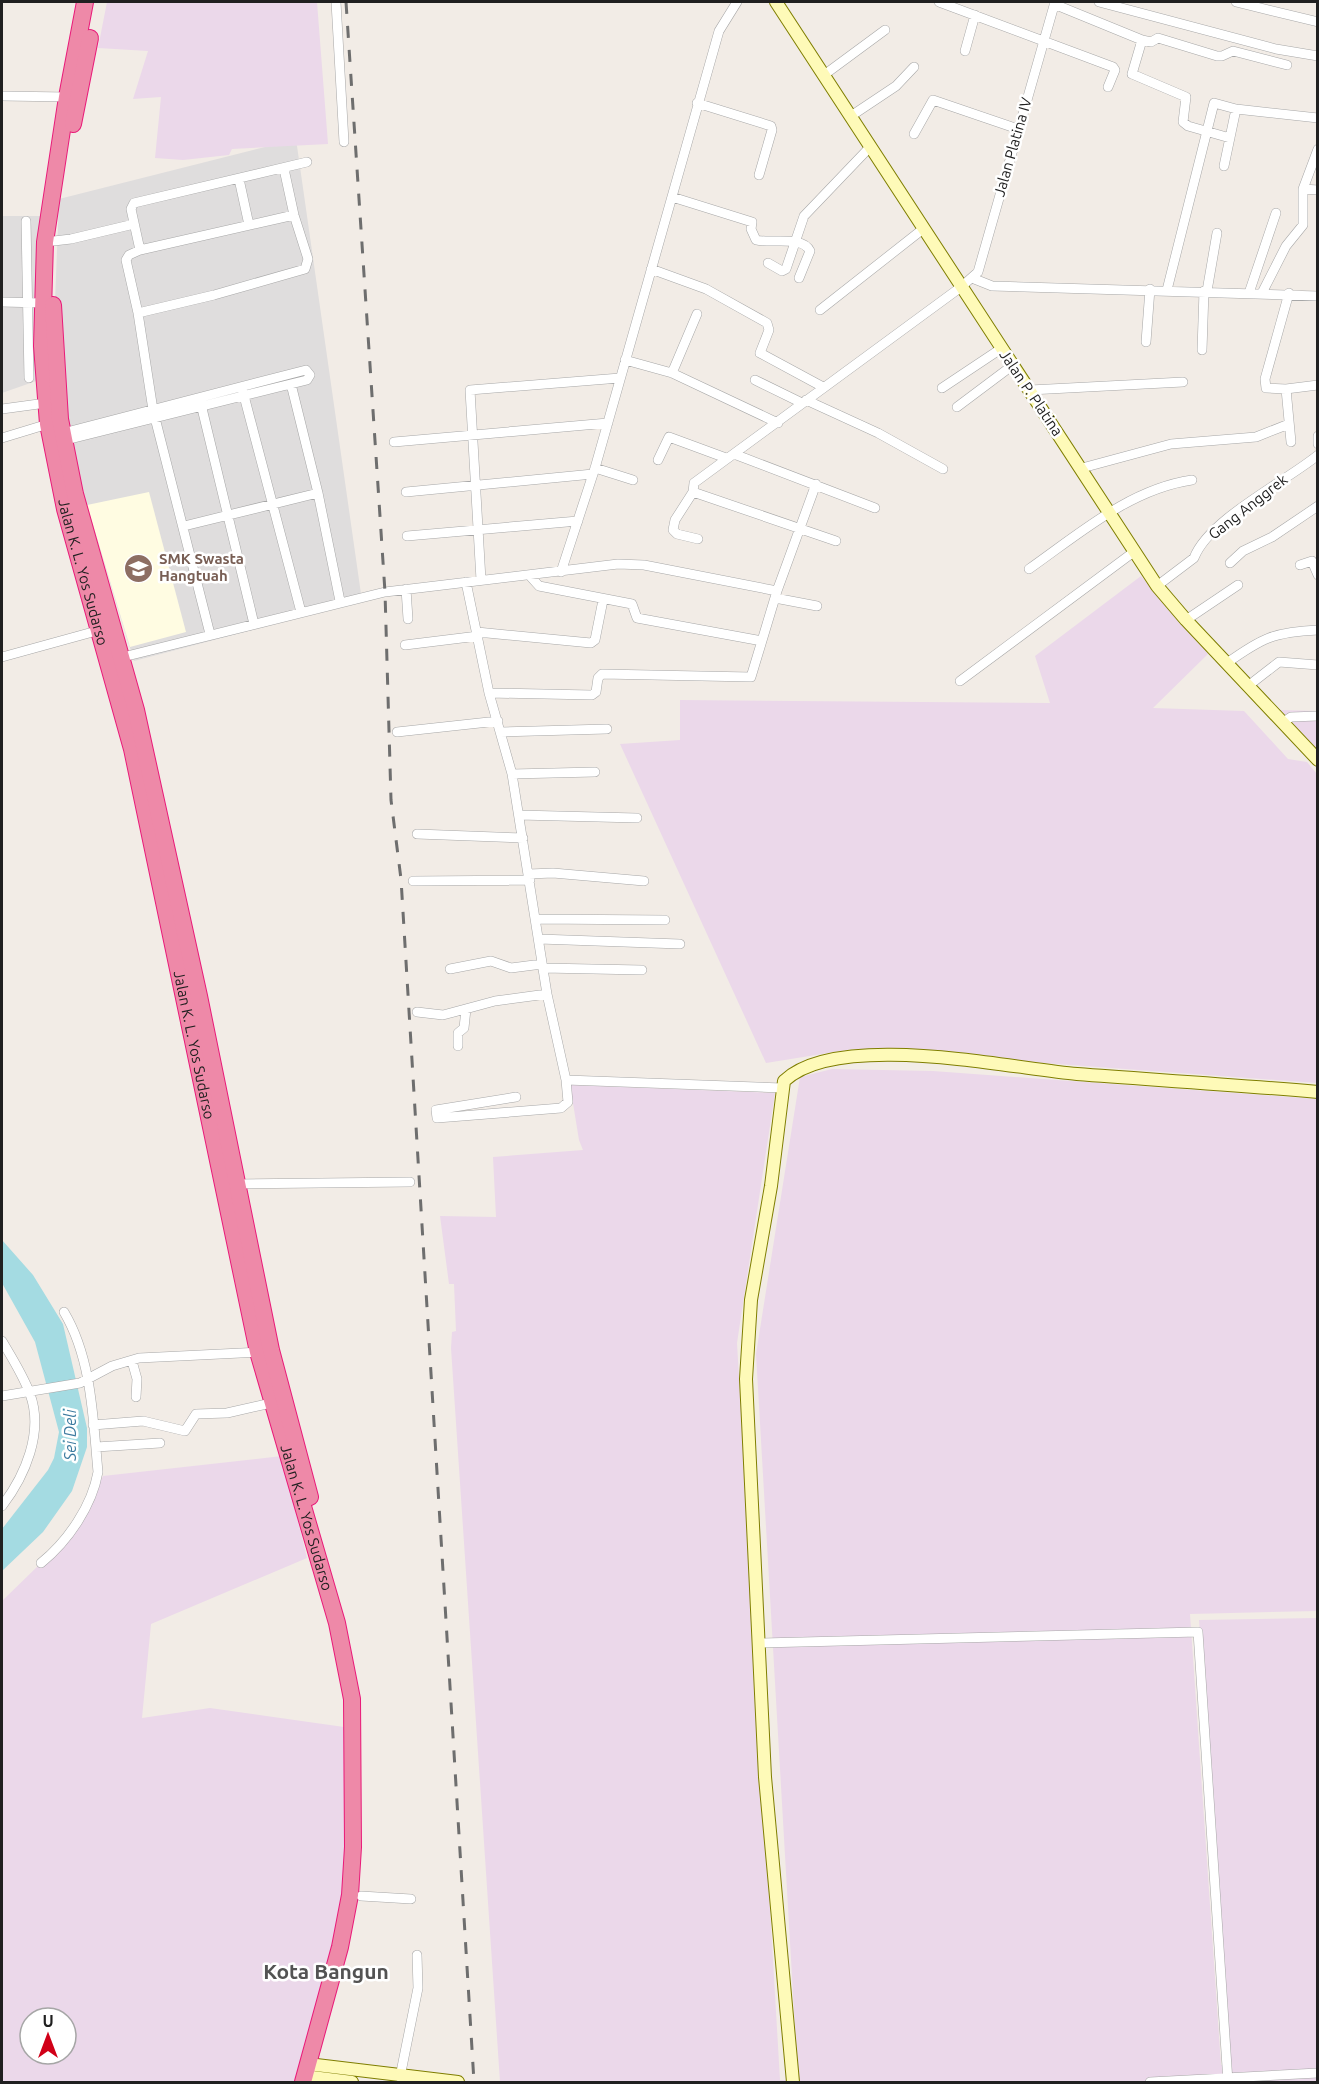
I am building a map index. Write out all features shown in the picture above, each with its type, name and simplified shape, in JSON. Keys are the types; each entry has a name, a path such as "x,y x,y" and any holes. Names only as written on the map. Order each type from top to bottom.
{"highway":[{"name":"Jalan K. L. Yos Sudarso","path":"55,435 55,345 50,242 67,97 85,2"},
{"name":"Jalan K. L. Yos Sudarso","path":"97,2 50,242 35,303 42,403 75,494 107,628 264,1351 347,1619 362,1698 364,1846 361,1896 350,1949 311,2075"},
{"name":"Jalan K. L. Yos Sudarso","path":"107,628 123,657 199,996 237,1184 271,1403 337,1623 352,1699 353,1847 350,1895 311,2075"}],"street":[{"path":"336,2 344,142"},
{"path":"561,572 594,471 719,31 737,2"},
{"name":"Jalan P. Platina","path":"776,2 1157,586 1317,760"},
{"path":"939,2 1114,68 1108,87"},
{"path":"1099,2 1276,49 1317,56"},
{"path":"1236,2 1317,22"},
{"path":"1054,3 1142,40 1151,42 1158,38 1220,56 1233,51 1287,65"},
{"name":"Jalan Platina IV","path":"698,539 677,534 673,530 678,514 693,492 694,483 962,287 978,272 1054,3"},
{"path":"965,51 975,15"},
{"path":"824,75 885,30"},
{"path":"1142,40 1132,73 1186,97 1183,122 1205,133 1230,138"},
{"path":"851,116 896,86 914,67"},
{"path":"2,96 67,97"},
{"path":"914,134 933,100 1018,129"},
{"path":"697,103 771,126 772,130 759,175"},
{"path":"1167,290 1214,103 1236,109 1317,118"},
{"path":"1224,166 1236,109"},
{"path":"768,263 782,271 786,269 804,216 870,147"},
{"path":"1262,293 1286,246 1303,225 1303,189 1317,149"},
{"path":"140,250 131,209 134,203 307,162"},
{"path":"138,313 214,295 305,269 308,259 294,215 284,169"},
{"path":"239,179 249,225"},
{"path":"1303,189 1317,190"},
{"path":"672,197 752,222 751,229 756,240 794,242 807,246 810,251 799,278"},
{"path":"1249,293 1276,213"},
{"path":"210,634 154,414 138,313 126,260 129,255 140,250 294,215"},
{"path":"26,221 35,303 29,378"},
{"path":"50,242 135,224"},
{"path":"820,310 923,229"},
{"path":"1202,350 1206,291 1217,233"},
{"path":"651,269 706,289 767,323 769,330 760,353 823,387"},
{"path":"972,278 992,286 1150,289 1317,296"},
{"path":"1146,342 1150,289"},
{"path":"1288,294 1264,384 1269,390 1317,385"},
{"path":"2,302 35,303"},
{"path":"672,373 696,314"},
{"path":"942,388 1002,348"},
{"path":"625,360 672,373 778,423"},
{"path":"957,407 1013,365"},
{"path":"2,438 55,435 154,414 243,392 307,380 310,378 309,371 243,392"},
{"path":"481,580 470,390 620,378"},
{"path":"755,380 878,433 943,469"},
{"path":"1030,390 1183,382"},
{"path":"291,384 318,493 340,601"},
{"path":"1286,389 1291,442"},
{"path":"243,392 301,612"},
{"path":"201,402 254,624"},
{"path":"2,408 42,403"},
{"path":"394,442 608,423"},
{"path":"1082,468 1171,444 1256,437 1289,424"},
{"path":"1317,436 1317,444"},
{"path":"657,460 669,437 816,484 875,508"},
{"name":"Gang Anggrek","path":"1157,586 1194,558 1196,551 1215,530 1317,455"},
{"path":"406,492 594,471 633,480"},
{"path":"1029,569 1109,512 1166,484 1192,480"},
{"path":"489,693 592,695 596,692 598,678 602,674 746,678 753,673 798,529 816,484"},
{"path":"693,492 836,541"},
{"path":"184,526 318,493"},
{"path":"1230,563 1243,551 1272,537 1317,506"},
{"path":"407,536 578,521"},
{"path":"960,681 1135,551"},
{"path":"1300,565 1312,561 1317,575"},
{"path":"123,657 340,601 406,589 631,564 817,606"},
{"path":"530,576 539,586 632,604 637,618 762,641"},
{"path":"466,582 489,693 512,774 542,966 566,1080 568,1102 561,1108 437,1118 436,1110 516,1097"},
{"path":"1186,620 1238,585"},
{"path":"406,589 408,619"},
{"path":"405,645 478,634 591,643 595,640 603,600"},
{"path":"2,657 107,628"},
{"path":"1227,663 1258,640 1288,632 1317,630"},
{"path":"1248,686 1279,662 1317,665"},
{"path":"1282,723 1291,717 1317,716"},
{"path":"397,732 498,721"},
{"path":"501,732 607,729"},
{"path":"512,774 595,772"},
{"path":"519,814 637,818"},
{"path":"417,834 523,838"},
{"path":"413,880 529,877 553,873 644,881"},
{"path":"536,919 665,920"},
{"path":"538,939 680,944"},
{"path":"450,969 491,961 510,968 542,966 642,970"},
{"path":"417,1012 443,1015 495,1000 547,994"},
{"path":"458,1046 458,1033 464,1028 466,1009"},
{"path":"793,2082 765,1777 746,1359 751,1300 771,1186 782,1088 792,1074 815,1063 855,1057 903,1056 989,1062 1080,1074 1175,1079 1317,1092"},
{"path":"566,1080 782,1088"},
{"path":"237,1184 410,1182"},
{"path":"41,1563 62,1546 96,1487 98,1472 93,1425 83,1381 79,1339 64,1312"},
{"path":"2,1341 29,1391 33,1413 31,1453 16,1488 2,1506"},
{"path":"2,1396 83,1381 112,1366 132,1361 264,1351"},
{"path":"132,1361 137,1379 136,1396"},
{"path":"93,1425 142,1421 185,1431 196,1414 227,1413 271,1403"},
{"path":"96,1447 160,1443"},
{"path":"759,1643 1198,1632 1228,2081"},
{"path":"361,1896 411,1899"},
{"path":"400,2077 417,1988 417,1955"},
{"path":"1150,2082 1228,2081 1317,2073"},
{"path":"311,2075 400,2077 458,2082"},
{"path":"311,2075 352,2082"}],"shaded area":[{"path":"107,2 317,2 328,144 232,149 229,155 183,160 155,158 161,97 133,99 148,51 98,48"},
{"path":"296,139 362,601 134,661 68,445 54,328 59,199"},
{"path":"2,216 42,216 39,380 2,393"},
{"name":"SMK Swasta Hangtuah","path":"149,492 186,632 130,647 87,505"},
{"path":"1141,576 1209,653 1153,708 1244,711 1288,759 1307,762 1317,774 1317,1083 853,1049 766,1063 620,744 680,740 680,700 1050,703 1035,656"},
{"path":"1280,710 1317,711 1317,750"},
{"path":"832,1069 933,1071 1317,1099 1317,1611 1190,1614 1221,2065 1231,2064 1199,1620 1317,1618 1317,2082 500,2082 451,1348 452,1332 456,1331 454,1284 449,1284 440,1216 496,1217 493,1157 583,1150 579,1140 570,1085 775,1093 737,1343 780,2080 798,2080 756,1354 800,1077"},
{"path":"282,1456 307,1558 151,1624 142,1718 210,1708 344,1727 350,1895 298,2082 2,2082 2,1601 78,1527 103,1476"}],"water":[{"name":"Sei Deli","path":"2,1240 33,1275 63,1324 87,1428 87,1447 72,1491 43,1532 2,1571 2,1529 48,1470 54,1458 59,1432 35,1342 2,1283"}],"railway":[{"path":"346,2 385,592 391,800 401,879 474,2082"}],"place":[{"name":"SMK Swasta Hangtuah","path":"138,568"}],"district":[{"name":"Kota Bangun","path":"326,1972"}]}
